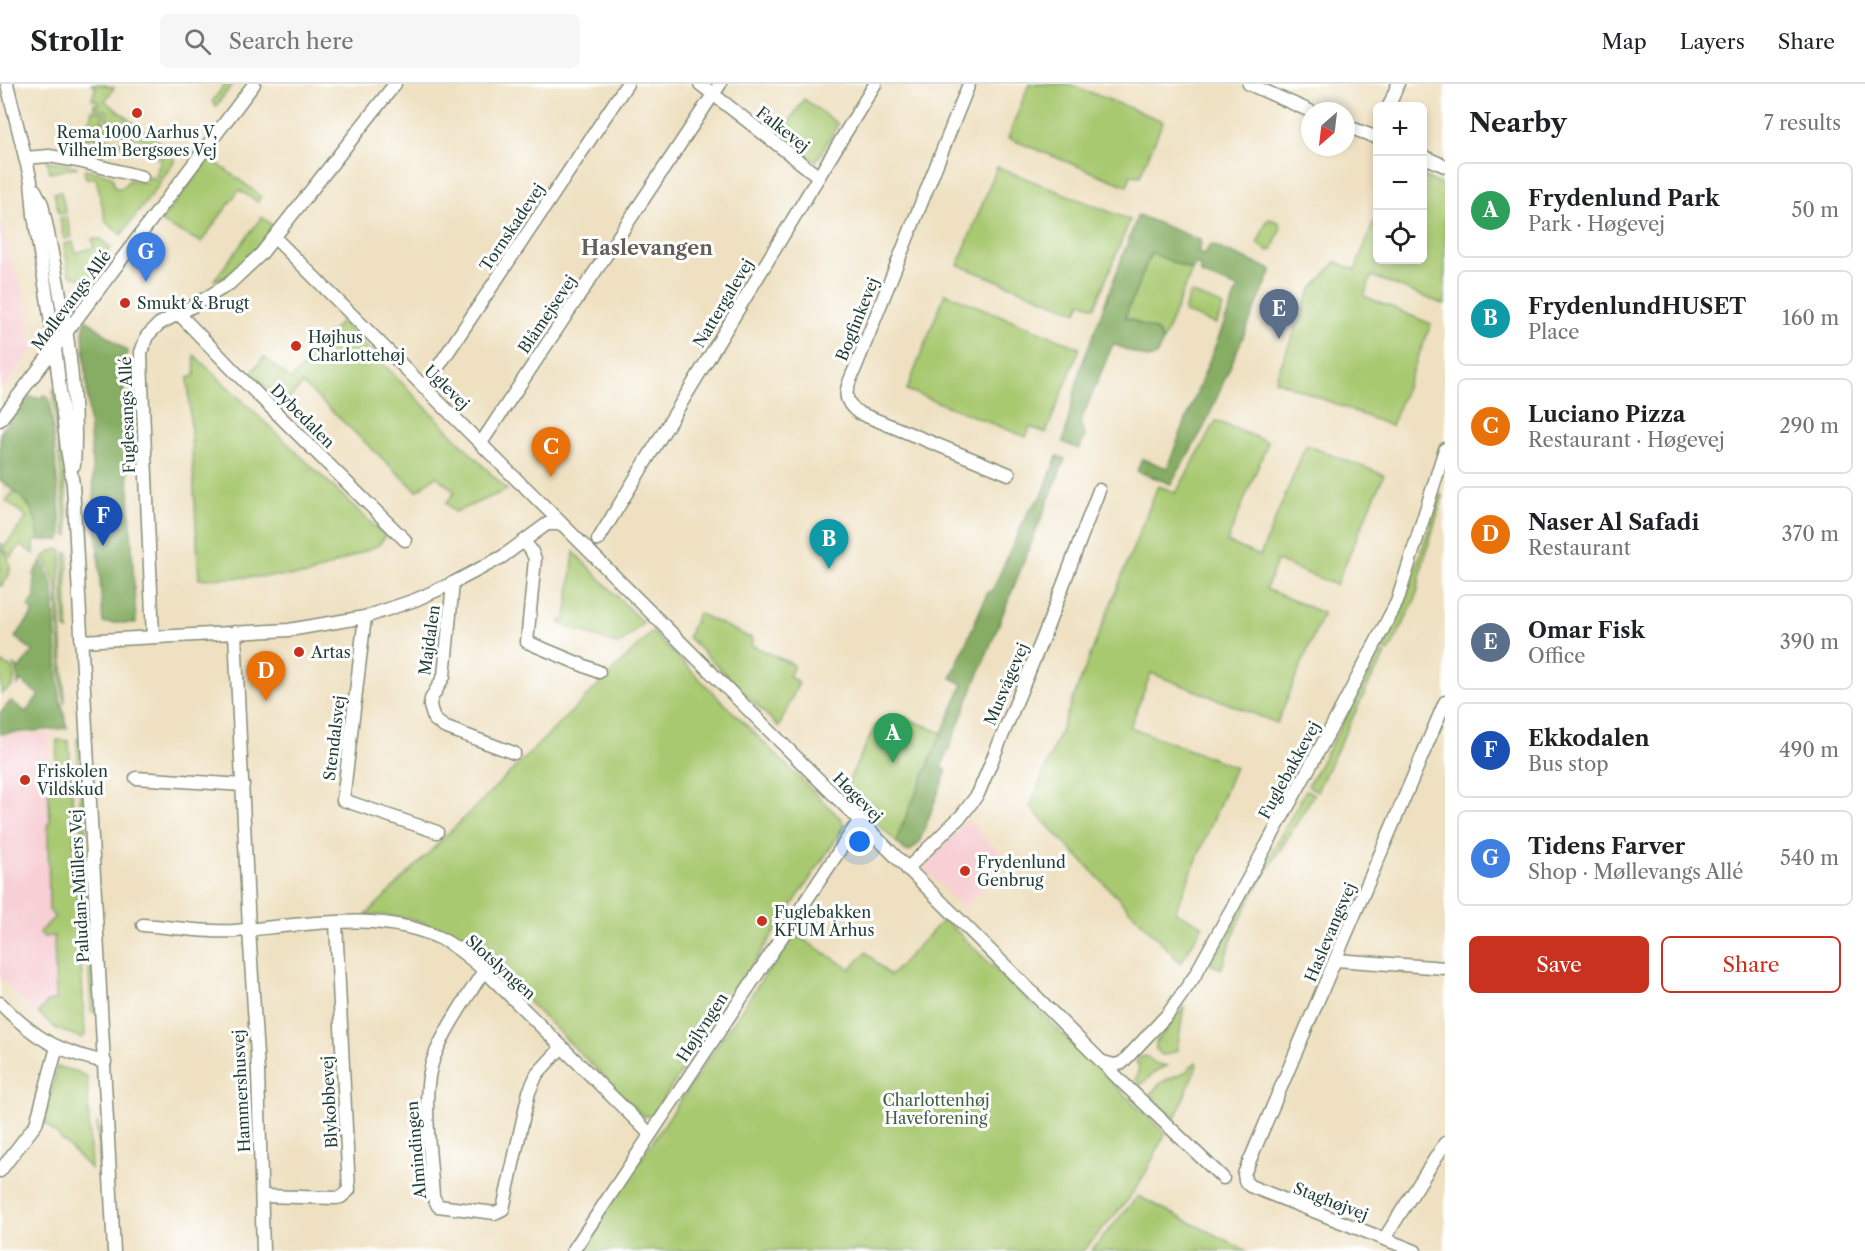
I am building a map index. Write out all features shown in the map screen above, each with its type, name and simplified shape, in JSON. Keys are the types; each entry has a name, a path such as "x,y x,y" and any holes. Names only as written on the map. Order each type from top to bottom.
{"street":[{"name":"Paludan-Müllers Vej","path":"7,84 31,181 34,215 74,401 73,484 114,1251"},
{"name":"Fuglesangs Allé","path":"153,637 141,359 143,344 152,330 229,284 261,254 395,84"},
{"name":"Tornskadevej","path":"424,388 627,84"},
{"name":"Falkevej","path":"700,84 716,89 819,177"},
{"name":"Nattergalevej","path":"598,540 875,84"},
{"name":"Bogfinkevej","path":"969,84 856,366 846,397 848,403 859,412 1010,474"},
{"path":"1249,84 1301,107"},
{"path":"1391,102 1398,84"},
{"name":"Møllevangs Allé","path":"0,420 60,336 250,85"},
{"name":"Blåmejsevej","path":"482,443 716,89"},
{"path":"1355,129 1373,136"},
{"path":"25,158 49,156 142,177"},
{"path":"1427,158 1445,166"},
{"name":"Paludan-Müllers Vej","path":"31,181 42,204 60,336 67,449 73,484"},
{"name":"Uglevej","path":"275,238 522,485"},
{"name":"Dybedalen","path":"179,314 405,540"},
{"name":"Møllevangs Allé","path":"0,407 60,336"},
{"name":"Fuglebakkevej","path":"1103,1062 1114,1065 1122,1063 1168,1014 1194,977 1329,732 1392,611 1445,449"},
{"name":"Høgevej","path":"522,485 859,821 1223,1178"},
{"name":"Musvågevej","path":"908,869 962,815 978,794 1045,633 1099,490"},
{"path":"81,640 289,630 365,616 415,600 453,583 502,557 547,524 561,524"},
{"path":"524,542 535,559 527,642 599,672"},
{"name":"Majdalen","path":"453,583 444,676 431,699 431,713 438,723 444,726 514,753"},
{"name":"Stendalsvej","path":"365,616 343,800 437,832"},
{"name":"Hammershusvej","path":"235,632 258,1072 263,1251"},
{"name":"Haslevangsvej","path":"1244,1174 1445,702"},
{"path":"136,777 243,785"},
{"name":"Højlyngen","path":"573,1251 859,821"},
{"name":"Slotslyngen","path":"249,929 375,922 411,928 446,942 465,953 484,970 650,1134"},
{"name":"Blykobbevej","path":"262,1196 336,1198 349,1190 336,923"},
{"path":"143,926 233,931 249,929"},
{"path":"1336,960 1445,968"},
{"name":"Almindingen","path":"484,970 438,1047 430,1069 428,1102 435,1204 495,1213 503,1209 529,1092 537,1074 562,1047"},
{"path":"0,1003 28,1030 57,1047 105,1062"},
{"path":"0,1171 36,1124 57,1047"},
{"path":"1384,1239 1445,1143"},
{"name":"Staghøjvej","path":"1244,1174 1245,1181 1250,1186 1414,1251"}],"shaded area":[{"path":"0,214 9,256 23,291 32,347 0,393"},
{"path":"48,733 58,1022 51,1026 0,978 0,736"},
{"path":"967,820 1009,862 963,908 923,867"}],"green space":[{"path":"90,84 101,84 114,88 105,101 162,144 114,133 117,122 106,119 107,111 94,108 94,104 98,105 99,102 92,99 96,86"},
{"path":"225,84 233,84 216,106 212,102"},
{"path":"1029,84 1069,84 1163,121 1140,176 1131,175 1127,186 1008,138"},
{"path":"804,99 838,124 816,162 780,135"},
{"path":"92,110 104,113 102,121 113,124 111,132 88,127"},
{"path":"70,128 152,150 152,153 161,151 157,160 158,155 150,154 150,150 137,151 138,148 131,146 129,150 124,149 124,145 110,146 111,142 104,141 103,145 97,137 84,138 84,135 79,132 76,136 70,135 71,132 66,129"},
{"path":"164,152 175,160 162,179 155,175"},
{"path":"210,158 261,196 258,202 239,190 201,242 160,222"},
{"path":"47,160 51,161 78,167 50,173"},
{"path":"997,167 1130,220 1095,307 1081,302 1077,312 958,265"},
{"path":"86,169 112,176 115,188 122,188 129,180 146,183 149,176 161,182 121,235 106,222 96,178 86,178 84,171"},
{"path":"1427,178 1445,187 1445,305 1372,276 1364,296 1431,324 1391,426 1275,380 1311,290 1336,262 1355,270 1373,224 1373,264 1427,264"},
{"path":"61,192 66,213 59,214 54,193"},
{"path":"1138,215 1200,240 1201,246 1198,253 1205,255 1212,245 1272,270 1204,427 1171,484 1137,471 1142,459 1167,468 1238,288 1201,274 1200,266 1196,264 1192,270 1151,253 1125,317 1157,331 1163,341 1156,356 1147,358 1113,344 1080,423 1085,436 1079,449 1063,442 1080,370"},
{"path":"67,217 72,237 64,239 60,218"},
{"path":"262,217 274,227 239,268 222,279 214,280"},
{"path":"1267,220 1280,223 1281,227 1272,250 1269,251 1257,244"},
{"path":"92,239 101,239 111,248 90,279 72,276 69,273 64,244 73,242 76,253 94,247"},
{"path":"1151,253 1192,270 1163,341 1157,331 1125,317"},
{"path":"945,293 1080,348 1046,433 1030,427 1026,437 907,390"},
{"path":"1191,293 1222,305 1217,323 1184,312"},
{"path":"86,319 128,352 122,362 136,623 103,623 83,332"},
{"path":"341,321 507,490 455,512 446,503 455,492 436,476 417,491 303,384 284,404 251,373 264,357 291,380"},
{"path":"194,355 385,536 379,545 308,575 199,579 188,378 195,376"},
{"path":"53,388 57,397 60,418 69,536 66,535"},
{"path":"43,395 50,400 62,536 60,540 39,540 32,510 23,498 0,480 0,433 28,397 42,398"},
{"path":"1216,421 1268,442 1227,542 1260,556 1306,445 1384,475 1336,585 1277,561 1266,589 1323,613 1277,723 1151,673 1130,727 1235,767 1175,912 1203,925 1181,963 1030,807 1157,488 1159,486 1176,493"},
{"path":"1057,456 1065,459 941,768 947,770 919,843 910,851 906,851 897,843 899,833 963,684 951,678 988,592 992,591 1029,510 1042,496"},
{"path":"15,492 26,501 33,513 39,540 34,542 34,554 21,545 11,557 0,546 0,543 5,546 27,517 6,501"},
{"path":"1440,495 1443,496 1423,563 1416,598 1389,652 1383,649 1401,613"},
{"path":"0,548 8,557 10,568 7,578 0,587"},
{"path":"60,549 62,551 59,588 65,703 62,691 57,587 44,557 51,551"},
{"path":"67,552 69,553 66,586 68,631 65,629 63,590"},
{"path":"574,552 643,623 619,645 560,624 560,620 566,620"},
{"path":"42,560 53,587 59,692 67,728 0,734 0,713 11,701 26,712 39,695 21,681 18,685 18,674 13,664 19,669 33,651 15,637 34,612 28,607 35,597 34,574"},
{"path":"698,613 753,639 751,645 794,665 789,677 799,682 779,727 688,637"},
{"path":"652,632 842,820 844,827 652,1116 643,1116 484,957 442,931 414,920 366,915"},
{"path":"1382,652 1386,655 1372,678 1317,791 1308,786"},
{"path":"0,662 12,668 15,677 13,686 1,694"},
{"path":"904,717 942,733 897,843 844,790 875,726 879,722"},
{"path":"77,738 81,741 82,753 95,1012 91,1011"},
{"path":"57,740 69,741 85,1035 82,1038 57,1029 38,1013 48,1002 56,1000 54,936 44,937 39,932 55,917 49,910 48,823 50,822 47,764 56,763"},
{"path":"1306,790 1314,794 1247,905 1221,969 1210,964"},
{"name":"Charlottenhøj Haveforening","path":"944,919 1165,1134 1145,1174 1127,1201 1083,1251 579,1251 793,933 850,969 866,952 890,976"},
{"path":"1184,1007 1177,1050 1162,1055 1156,1049 1156,1042"},
{"path":"1146,1056 1155,1063 1167,1066 1157,1070 1141,1085 1136,1080 1139,1066 1136,1062"},
{"path":"1196,1062 1197,1065 1175,1119 1150,1094 1162,1082 1187,1071"},
{"path":"57,1067 78,1072 87,1077 91,1169 44,1122"},
{"path":"97,1122 103,1172 100,1174"},
{"path":"1138,1196 1247,1251 1091,1251"}],"place":[{"name":"Rema 1000 Aarhus V, Vilhelm Bergsøes Vej","path":"137,113"},
{"name":"Tidens Farver","path":"146,282"},
{"name":"Smukt & Brugt","path":"125,303"},
{"name":"Omar Fisk","path":"1279,339"},
{"name":"Højhus Charlottehøj","path":"296,346"},
{"name":"Luciano Pizza","path":"551,477"},
{"name":"Ekkodalen","path":"103,546"},
{"name":"FrydenlundHUSET","path":"829,569"},
{"name":"Artas","path":"299,652"},
{"name":"Naser Al Safadi","path":"266,701"},
{"name":"Frydenlund Park","path":"893,763"},
{"name":"Friskolen Vildskud","path":"25,780"},
{"name":"Frydenlund Genbrug","path":"965,871"},
{"name":"Fuglebakken KFUM Århus","path":"762,921"}],"district":[{"name":"Haslevangen","path":"647,248"}]}
